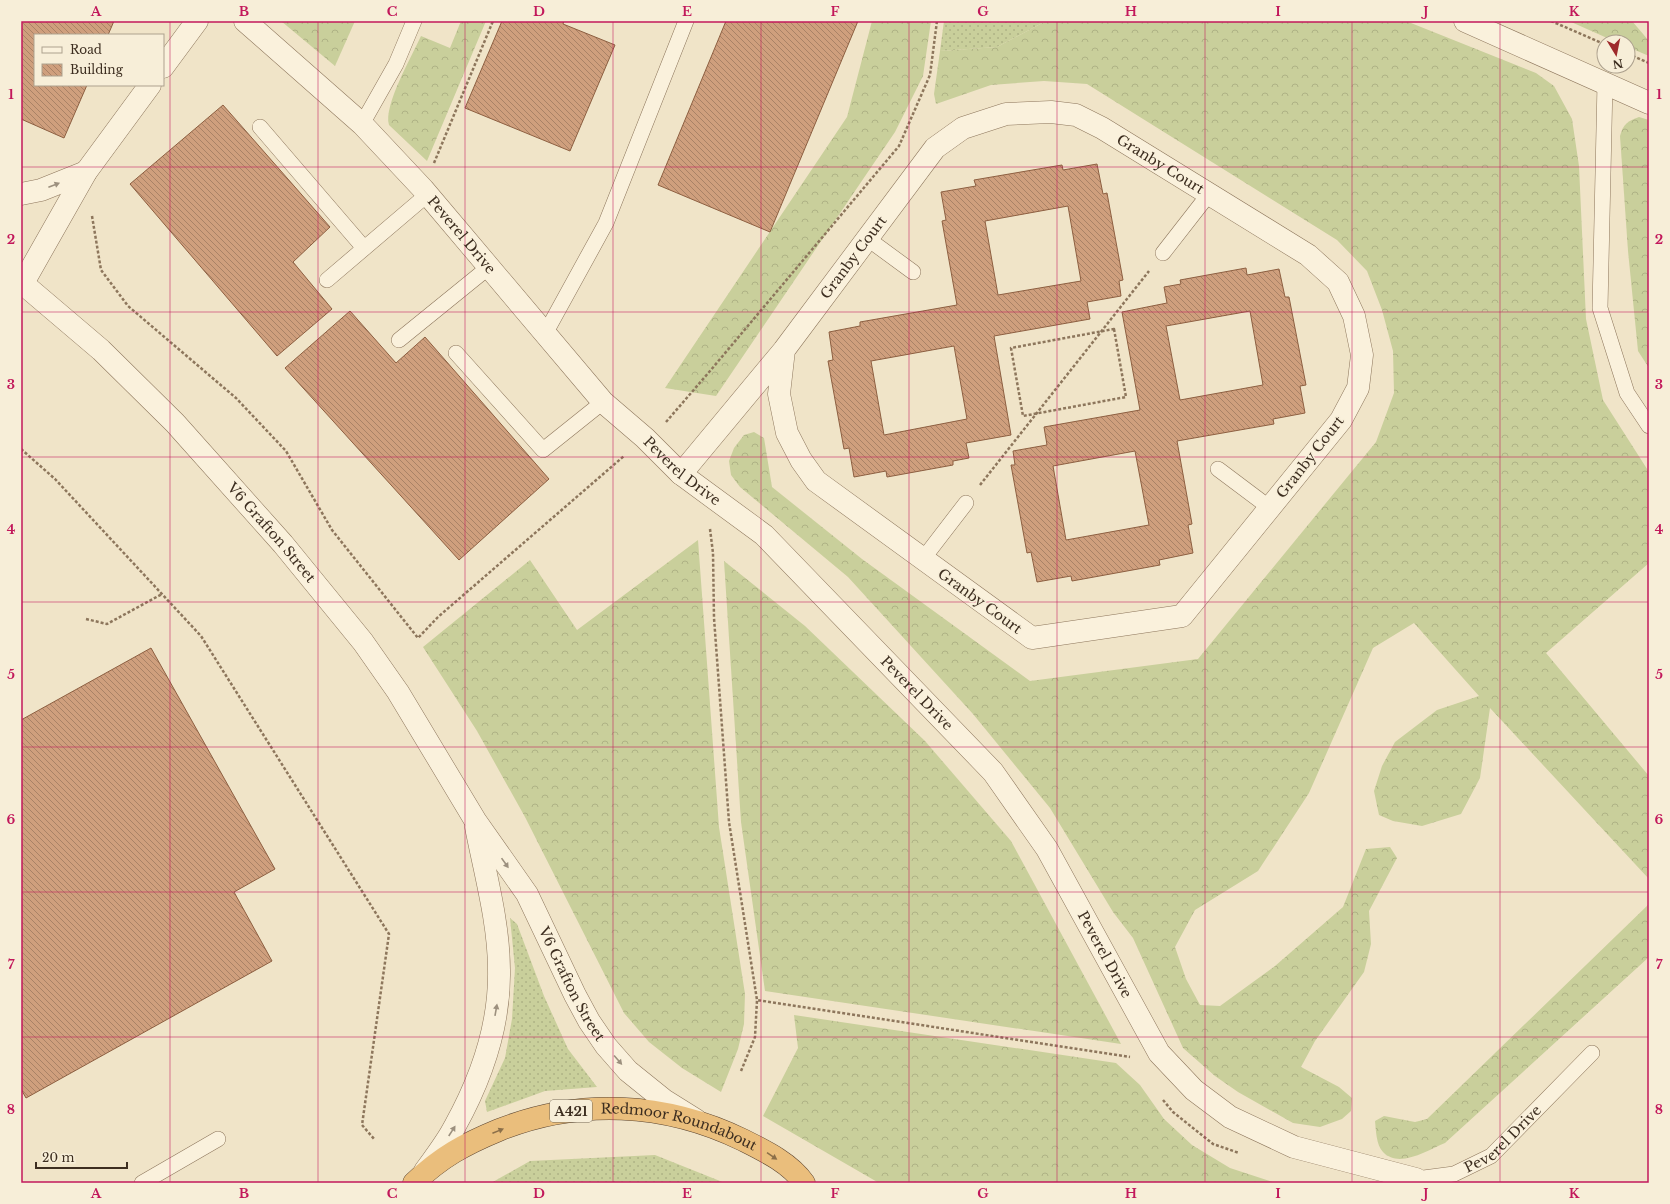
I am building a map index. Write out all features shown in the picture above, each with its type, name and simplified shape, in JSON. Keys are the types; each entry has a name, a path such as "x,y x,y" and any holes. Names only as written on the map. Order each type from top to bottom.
{"highway":[{"name":"Redmoor Roundabout","path":"418,1179 450,1153 469,1142 512,1125 546,1114 581,1109 623,1108 659,1112 699,1122 730,1134 765,1152 800,1178 821,1183"}],"street":[{"path":"164,66 197,21"},
{"name":"Peverel Drive","path":"245,21 362,124 426,191 603,402 647,440 681,474 764,535 993,772 1047,849 1159,1052 1194,1090 1230,1117 1294,1147 1416,1179"},
{"path":"1465,21 1649,103"},
{"path":"22,282 86,172 149,86"},
{"name":"Granby Court","path":"681,474 784,350 935,148 963,128 1006,114 1051,112 1076,115 1102,128 1308,255 1338,282 1354,316 1362,355 1358,388 1341,420 1182,616 1032,638 816,481 801,460 787,433 779,394 784,350"},
{"path":"21,194 41,190 86,172"},
{"name":"V6 Grafton Street","path":"22,282 101,350 176,423 283,544 363,642 394,686 475,820 527,894 575,995 589,1021 606,1046 628,1071 664,1100 699,1122"},
{"name":"V6 Grafton Street","path":"418,1179 455,1127 476,1084 494,1024 499,993 499,969 495,928 475,820"}],"lane":[{"path":"362,124 396,64 414,21"},
{"path":"545,334 606,223 686,21"},
{"path":"1605,83 1600,308 1627,393 1649,426"},
{"path":"260,127 364,248"},
{"path":"327,280 426,191"},
{"path":"1163,253 1209,194"},
{"path":"868,239 913,272"},
{"path":"399,340 489,267"},
{"path":"456,353 543,450 603,402"},
{"path":"1218,469 1270,508"},
{"path":"923,559 966,503"},
{"name":"Peverel Drive","path":"1416,1179 1454,1174 1490,1156 1592,1053"},
{"path":"142,1183 218,1139"}],"path":[{"path":"426,191 493,21"},
{"path":"86,172 100,270 128,306 236,398 286,451 332,530 418,638 438,618 647,440 710,371 899,146 930,75 937,21"},
{"path":"1551,21 1596,41"},
{"path":"1636,57 1649,63"},
{"path":"966,503 1163,253"},
{"path":"1114,329 1126,398 1023,416 1011,348 1101,332 1114,329"},
{"path":"21,449 55,479 201,636 389,934 362,1125 374,1140"},
{"path":"703,490 714,553 714,618 729,822 757,1000 755,1037 741,1071"},
{"path":"86,619 107,624 162,594"},
{"path":"757,1000 1132,1057"},
{"path":"1159,1094 1173,1112 1213,1144 1243,1154"}],"green space":[{"path":"281,21 355,21 335,66"},
{"path":"461,21 486,21 427,161 389,125 388,117 390,106 399,81 421,36 450,48"},
{"path":"872,21 931,21 923,76 895,132 716,396 665,388 847,117"},
{"path":"944,21 1046,21 997,47 940,51"},
{"path":"1046,21 1406,21 1536,73 1554,86 1572,119 1579,166 1586,319 1603,400 1649,472 1649,563 1546,653 1649,776 1649,879 1490,708 1480,778 1461,814 1422,826 1393,821 1379,815 1374,791 1382,766 1395,742 1437,710 1479,696 1414,623 1373,648 1309,793 1258,871 1195,910 1175,947 1186,979 1200,1005 1220,1006 1275,966 1343,907 1366,849 1390,847 1397,858 1369,911 1371,944 1364,972 1315,1041 1301,1067 1339,1087 1352,1098 1351,1111 1342,1119 1320,1127 1293,1123 1238,1092 1215,1076 1183,1048 1133,938 1113,912 1050,808 973,714 848,577 740,487 731,475 729,461 734,448 744,435 754,432 764,438 772,487 862,559 1030,681 1198,659 1376,442 1394,393 1393,351 1382,310 1367,271 1337,240 1087,84 1044,81 991,85 936,104 934,94 940,51 997,47"},
{"path":"1569,21 1632,21 1649,41 1649,56 1636,50 1636,34 1598,34"},
{"path":"1639,117 1649,120 1649,368 1638,351 1628,251 1620,136 1626,124"},
{"path":"698,540 719,827 745,994 744,1024 738,1049 721,1092 682,1068 649,1042 624,1013 525,817 477,731 423,647 530,560 577,630"},
{"path":"724,561 805,626 925,741 1011,841 1121,1044 765,991 741,822"},
{"path":"1649,904 1649,957 1445,1143 1414,1156 1405,1158 1397,1159 1390,1157 1383,1152 1378,1141 1375,1121 1384,1116 1415,1122 1427,1119"},
{"path":"510,918 517,924 544,996 568,1049 597,1087 545,1091 487,1112 485,1101 505,1058 512,1019 515,968"},
{"path":"794,1015 1116,1063 1140,1085 1164,1119 1192,1145 1230,1168 1276,1183 879,1183 763,1116 798,1048"},
{"path":"655,1155 725,1183 491,1183 530,1161"}],"building":[{"path":"21,21 114,21 108,34 34,34 34,86 87,86 64,138 21,119"},
{"path":"502,21 564,21 563,24 615,45 570,151 465,108"},
{"path":"726,21 858,21 770,232 658,185"},
{"path":"223,105 330,227 293,262 332,309 277,356 130,184"},
{"path":"1097,164 1103,194 1107,193 1123,280 1119,281 1121,296 1087,302 1090,319 994,336 1011,435 966,443 969,458 953,461 953,465 887,477 886,471 854,477 849,448 844,449 828,361 833,360 829,332 860,326 860,322 957,305 942,221 946,220 941,192 976,186 974,180 1062,165 1063,170","holes":["1068,206 1081,281 998,295 985,221","954,346 967,419 884,435 871,361"]},
{"path":"1246,268 1247,275 1279,269 1285,297 1289,297 1306,385 1300,386 1305,413 1273,419 1274,424 1177,441 1192,524 1188,525 1193,553 1159,560 1160,565 1072,581 1071,576 1037,582 1031,552 1027,553 1011,465 1015,465 1013,451 1047,445 1044,427 1140,410 1122,312 1167,303 1164,287 1181,284 1180,280","holes":["1250,311 1263,385 1180,400 1166,326","1135,451 1149,525 1066,540 1053,466"]},
{"path":"350,311 396,363 425,337 549,479 459,560 285,368"},
{"path":"151,648 275,869 234,892 272,961 26,1098 21,1089 21,720"}]}
